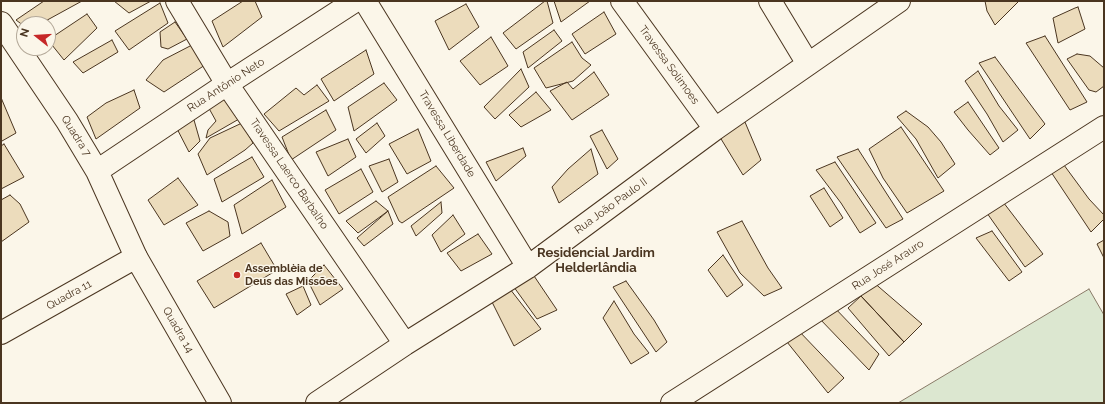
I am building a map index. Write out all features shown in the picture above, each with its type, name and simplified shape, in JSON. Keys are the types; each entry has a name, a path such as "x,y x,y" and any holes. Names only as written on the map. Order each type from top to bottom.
{"street":[{"name":"Travessa Laerco Barbalho","path":"177,1 227,84 405,344"},
{"name":"Rua Antônio Neto","path":"97,171 227,84 356,1"},
{"name":"Travessa Liberdade","path":"365,1 528,267"},
{"name":"Travessa Solimoes","path":"622,1 715,129"},
{"path":"770,1 808,64"},
{"name":"Rua João Paulo II","path":"317,403 405,344 528,267 715,129 900,1"},
{"name":"Quadra 7","path":"1,23 67,121 97,171 136,257"},
{"name":"Rua José Arauro","path":"672,403 1104,127"},
{"name":"Quadra 11","path":"1,333 136,257"},
{"name":"Quadra 14","path":"136,257 220,403"}],"green space":[{"path":"1089,289 1104,315 1104,403 898,403"}],"building":[{"path":"44,1 82,1 55,16 22,16"},
{"path":"114,1 151,1 129,13"},
{"path":"243,1 255,1 262,17 223,47 212,21"},
{"path":"547,1 553,23 516,49 503,33"},
{"path":"554,1 590,1 561,22"},
{"path":"985,1 1019,1 995,25 987,11"},
{"path":"160,3 168,23 129,50 115,31"},
{"path":"466,4 479,27 449,50 435,21"},
{"path":"1078,7 1085,29 1058,43 1053,18"},
{"path":"604,12 616,34 585,54 572,34"},
{"path":"87,14 97,28 64,60 56,50 56,35"},
{"path":"175,22 187,39 168,49 161,47 160,32"},
{"path":"554,30 562,41 528,68 523,52"},
{"path":"1045,36 1087,102 1070,110 1026,43"},
{"path":"491,37 508,66 480,85 460,61"},
{"path":"112,40 118,52 83,73 73,62"},
{"path":"572,42 582,58 591,65 573,81 546,88 534,68"},
{"path":"192,45 205,65 164,92 146,80 163,60"},
{"path":"366,50 374,74 334,101 321,79"},
{"path":"1077,54 1090,56 1104,68 1104,86 1096,92 1089,90 1067,59"},
{"path":"995,57 1045,124 1030,139 979,63"},
{"path":"521,69 529,87 495,119 484,107"},
{"path":"978,71 999,106 1018,130 1003,142 987,114 965,81"},
{"path":"594,72 609,95 572,120 550,91 567,82 573,89"},
{"path":"384,83 397,100 354,131 348,107"},
{"path":"317,85 329,101 279,131 264,114 296,88 304,95"},
{"path":"134,90 140,108 96,139 87,117 106,103"},
{"path":"536,92 551,110 521,127 509,115"},
{"path":"227,93 239,119 206,138 208,130 216,121 206,103"},
{"path":"2,100 16,133 2,141 1,101"},
{"path":"968,102 999,148 990,155 954,112"},
{"path":"326,110 336,130 291,160 282,137"},
{"path":"906,111 928,127 941,142 955,164 938,178 916,139 897,117"},
{"path":"192,113 200,141 189,152 173,121"},
{"path":"742,115 761,160 743,175 715,129"},
{"path":"242,123 253,143 207,175 198,154 210,138"},
{"path":"377,123 385,136 366,153 356,139"},
{"path":"901,127 944,191 907,213 883,178 869,149"},
{"path":"418,129 431,161 407,174 389,144"},
{"path":"602,130 618,159 607,169 590,136"},
{"path":"348,139 356,157 328,176 316,152"},
{"path":"4,144 24,177 1,189 1,146"},
{"path":"523,148 526,156 496,181 486,162"},
{"path":"591,149 598,174 559,203 552,187 568,169"},
{"path":"858,149 903,219 886,228 837,157"},
{"path":"252,157 264,177 222,202 214,179"},
{"path":"389,159 398,182 382,192 369,166"},
{"path":"1061,161 1089,199 1104,215 1104,219 1091,232 1047,166"},
{"path":"835,162 876,223 860,233 841,203 816,170"},
{"path":"436,166 454,188 402,223 399,221 388,197"},
{"path":"361,169 373,192 339,214 325,190"},
{"path":"178,178 198,205 164,225 148,200"},
{"path":"272,180 286,207 242,234 234,205"},
{"path":"824,188 843,218 830,227 810,196"},
{"path":"10,195 20,204 29,222 1,242 1,200"},
{"path":"1000,198 1043,254 1025,267 982,206"},
{"path":"376,201 388,211 358,233 346,221"},
{"path":"441,202 442,213 416,236 411,226"},
{"path":"209,211 228,222 230,236 203,251 186,223"},
{"path":"388,211 393,224 364,246 357,238"},
{"path":"453,215 465,234 441,252 432,235"},
{"path":"742,221 768,268 782,288 764,296 740,273 717,232"},
{"path":"992,231 1022,272 1009,281 976,238"},
{"path":"478,234 492,254 461,271 447,253"},
{"path":"1104,240 1104,258 1097,244"},
{"name":"Assemblèia de Deus das Missões","path":"261,243 277,270 214,308 197,281"},
{"path":"723,255 743,285 727,297 708,270"},
{"path":"324,265 343,289 320,305 308,281"},
{"path":"528,267 557,310 537,319 511,283"},
{"path":"626,281 654,320 667,342 656,352 613,287"},
{"path":"872,281 922,324 904,342 861,296"},
{"path":"303,286 311,305 297,315 286,294"},
{"path":"510,289 541,329 514,346 490,298"},
{"path":"861,296 904,342 889,356 848,308"},
{"path":"614,301 634,334 649,353 631,364 603,318"},
{"path":"831,304 879,354 869,370 818,317"},
{"path":"796,328 844,378 828,393 783,337"}],"place":[{"name":"Assemblèia de Deus das Missões","path":"237,275"}],"district":[{"name":"Residencial Jardim Helderlândia","path":"596,260"}]}
